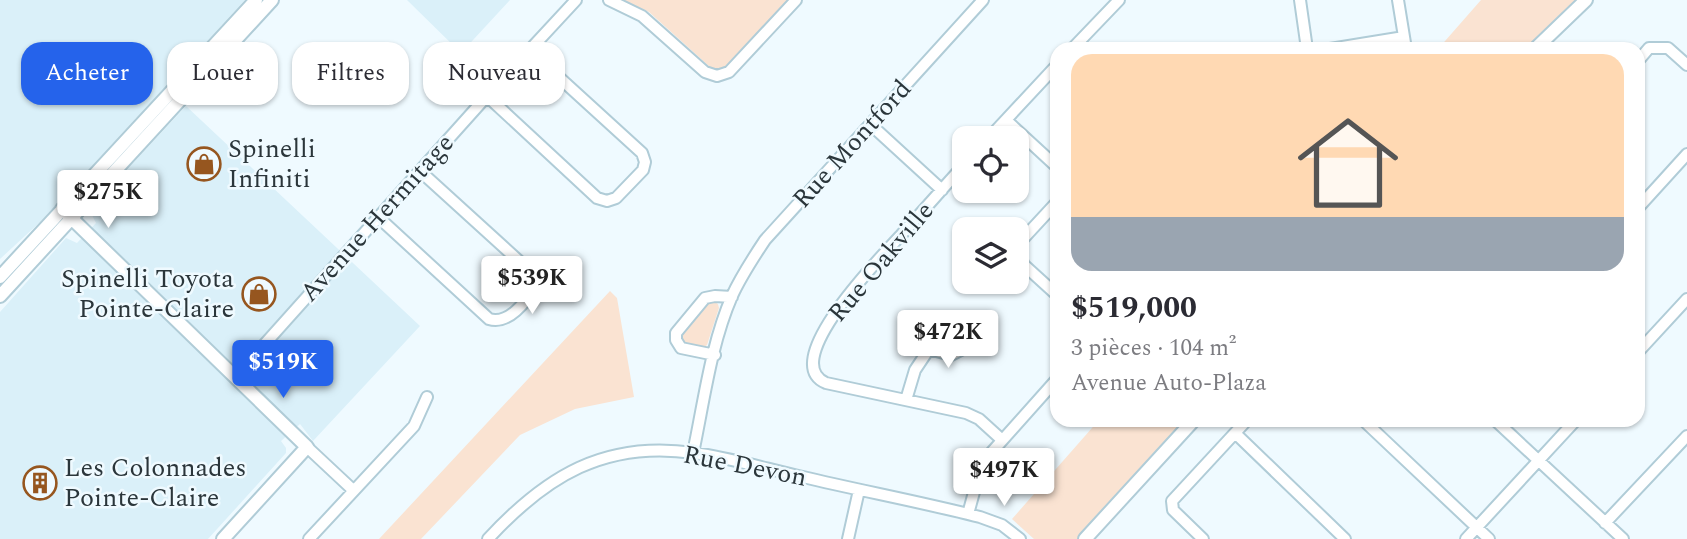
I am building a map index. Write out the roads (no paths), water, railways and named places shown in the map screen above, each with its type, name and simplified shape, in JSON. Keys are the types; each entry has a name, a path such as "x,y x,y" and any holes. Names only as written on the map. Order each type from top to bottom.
{"street":[{"path":"0,296 67,214 256,0"},
{"path":"0,277 67,214 272,0"},
{"name":"Avenue Hermitage","path":"537,42 576,0"},
{"path":"609,0 642,16 705,72 717,76 729,72 796,0"},
{"name":"Rue Montford","path":"693,453 715,355 732,297 747,267 765,240 983,0"},
{"path":"1079,42 1119,0"},
{"path":"1300,0 1306,42"},
{"path":"1398,0 1405,42"},
{"path":"1542,42 1586,0"},
{"path":"1645,53 1649,48 1668,48 1687,65"},
{"path":"1000,126 1050,73"},
{"path":"497,105 602,201 616,198 643,170 645,162 642,153 565,82"},
{"name":"Avenue Hermitage","path":"236,376 479,105"},
{"path":"1006,120 1050,161"},
{"path":"870,124 942,190"},
{"path":"1645,200 1687,154"},
{"path":"378,217 489,319 506,319 522,303 534,286 530,271 420,171"},
{"name":"Rue Oakville","path":"952,179 847,294 828,323 813,363 817,377 826,383 972,415 1002,439"},
{"path":"1050,210 1021,241 1018,252 1024,265 1050,289"},
{"path":"67,214 353,490"},
{"path":"715,355 681,348 676,340 676,333 705,299 715,296 732,297"},
{"path":"1645,344 1687,299"},
{"path":"906,400 915,370 929,349"},
{"path":"968,514 979,468 1050,387"},
{"path":"309,539 414,426 427,397"},
{"path":"1085,539 1188,427"},
{"path":"1203,539 1177,515 1172,506 1175,496 1241,427"},
{"path":"1370,427 1489,539"},
{"path":"1503,427 1623,539"},
{"path":"1466,539 1570,427"},
{"path":"1235,433 1345,539"},
{"path":"1605,523 1687,436"},
{"path":"223,539 307,447"},
{"name":"Rue Devon","path":"488,539 531,496 555,479 607,457 661,450 693,453 968,514 999,523 1020,539"},
{"path":"848,539 859,490"}],"place":[{"name":"Spinelli Infiniti","path":"204,164"},
{"name":"Spinelli Toyota Pointe-Claire","path":"259,294"},
{"name":"Les Colonnades Pointe-Claire","path":"40,483"}]}
